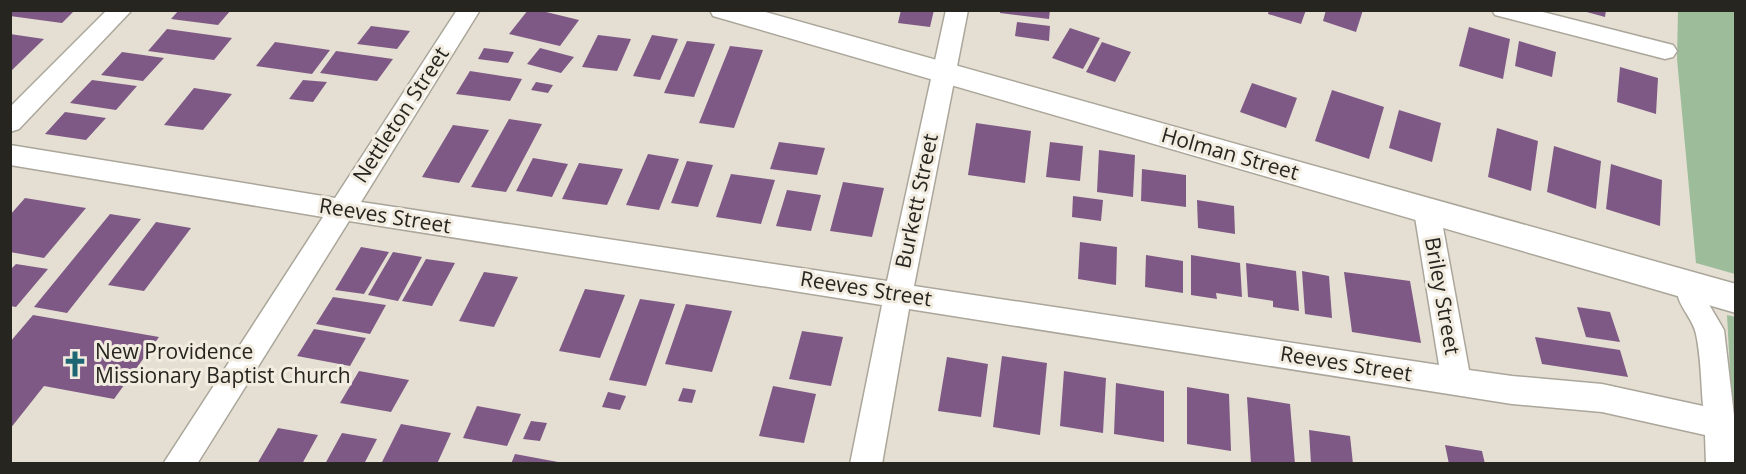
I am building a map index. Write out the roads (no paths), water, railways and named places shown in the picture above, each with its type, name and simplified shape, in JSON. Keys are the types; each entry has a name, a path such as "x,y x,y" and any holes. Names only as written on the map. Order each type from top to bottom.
{"street":[{"path":"10,123 121,10"},
{"name":"Nettleton Street","path":"179,464 469,10"},
{"name":"Holman Street","path":"723,10 1736,299"},
{"name":"Burkett Street","path":"866,464 898,294 957,10"},
{"path":"1503,10 1665,51"},
{"name":"Reeves Street","path":"10,155 340,209 1512,390 1602,398 1720,424"},
{"name":"Briley Street","path":"1427,211 1456,381"},
{"path":"1690,286 1694,304 1710,330 1722,464"}],"place":[{"name":"New Providence Missionary Baptist Church","path":"75,364"}]}
